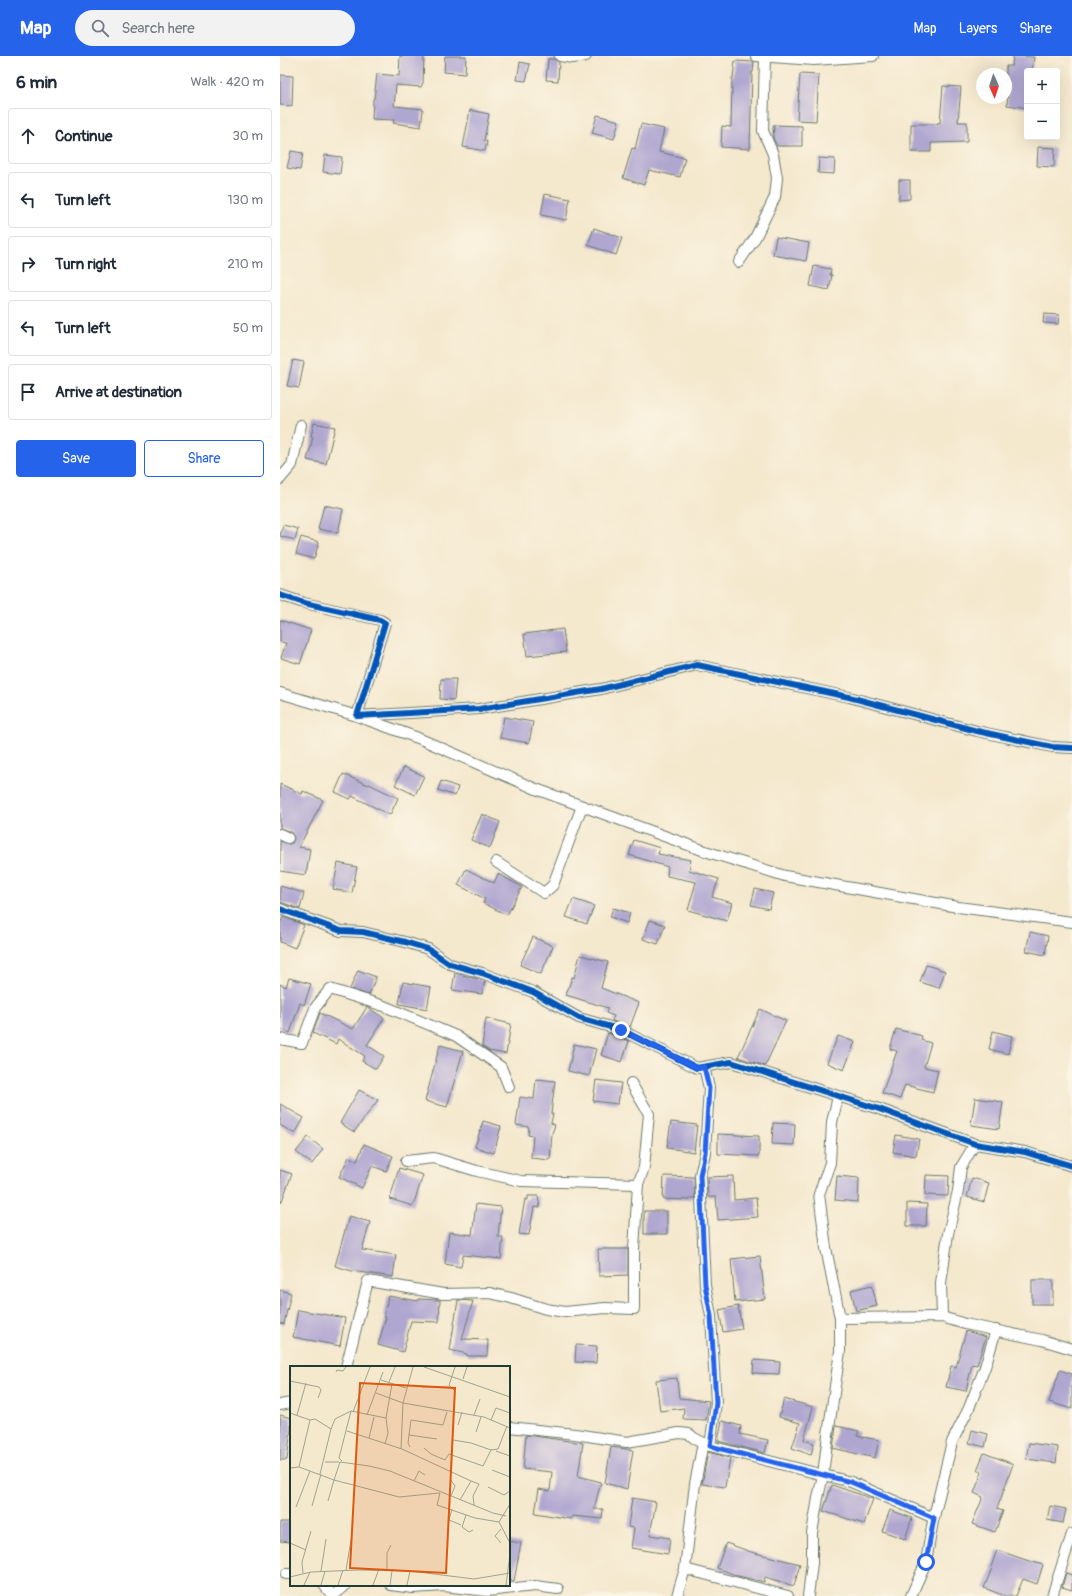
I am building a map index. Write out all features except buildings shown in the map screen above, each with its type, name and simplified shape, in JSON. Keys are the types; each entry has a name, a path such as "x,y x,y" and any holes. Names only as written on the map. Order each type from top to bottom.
{"street":[{"path":"560,56 586,56"},
{"path":"739,262 755,238 775,197 777,178 773,154 764,131 761,56 814,60 831,57 873,56"},
{"path":"280,480 292,465 301,425"},
{"path":"280,595 304,603 380,620 385,623 357,716"},
{"path":"357,716 478,709 601,689 697,665 849,697 976,731 1052,747 1072,748"},
{"path":"280,693 357,716 418,738 536,789 705,851 785,876 958,907 1072,922"},
{"path":"496,862 544,893 553,885 582,806"},
{"path":"280,909 340,932 364,932 428,949 450,964 482,973 533,992 579,1018 621,1030 697,1068 731,1062 893,1113 975,1144 1025,1152 1072,1166"},
{"path":"280,1039 302,1043 315,1008 330,989 384,1006 456,1036 501,1067 509,1086"},
{"path":"677,1596 685,1569 695,1484 716,1403 711,1316 705,1285 700,1175 705,1153 709,1088 704,1067"},
{"path":"346,1366 368,1281 443,1294 490,1293 546,1309 565,1312 605,1308 634,1309 634,1249 638,1184 644,1168 649,1114 631,1083"},
{"path":"808,1596 812,1563 812,1533 818,1498 824,1475 827,1442 840,1351 840,1318 826,1248 819,1194 830,1163 832,1122 838,1096"},
{"path":"942,1317 941,1283 948,1234 958,1191 961,1167 975,1144"},
{"path":"406,1161 434,1158 477,1171 520,1181 638,1184"},
{"path":"840,1318 942,1317 1042,1340 1072,1349"},
{"path":"911,1596 926,1562 934,1518 952,1442 972,1401 996,1330"},
{"path":"280,1405 290,1403"},
{"path":"510,1427 575,1434 627,1442 679,1433 689,1434 706,1444 851,1482 934,1518"},
{"path":"1052,1596 1072,1534"},
{"path":"685,1569 788,1596"},
{"path":"325,1586 333,1596 345,1586"},
{"path":"398,1586 413,1588 444,1586 487,1591 535,1586 558,1589"}],"cycle path":[{"path":"280,595 304,603 380,620 385,623 357,716 479,709 601,689 697,665 849,697 977,731 1052,747 1072,748"},
{"path":"280,909 341,931 363,932 428,949 450,964 482,973 533,992 579,1018 621,1030 697,1068 731,1062 879,1109 975,1144 1025,1152 1072,1166"}],"route":[{"path":"621,1030 697,1068 704,1067 709,1088 705,1153 700,1175 705,1285 711,1316 716,1403 710,1446 851,1482 934,1518 926,1562"}]}
